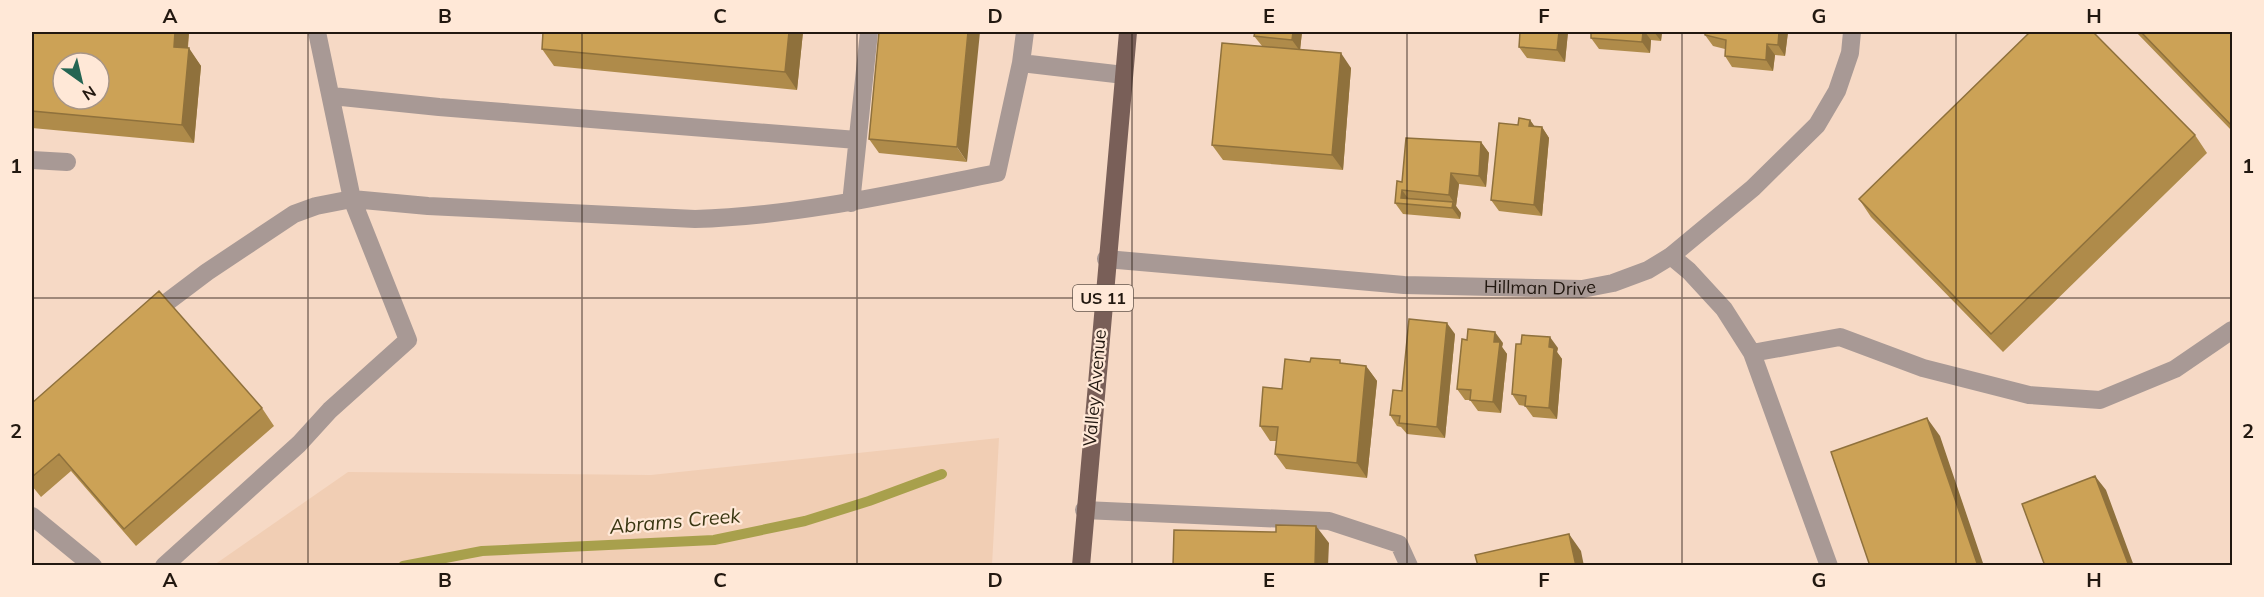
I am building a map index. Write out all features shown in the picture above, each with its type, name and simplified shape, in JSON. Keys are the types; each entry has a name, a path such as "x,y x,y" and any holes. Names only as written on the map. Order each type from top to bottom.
{"main road":[{"name":"Valley Avenue","path":"1081,566 1106,259 1128,32"}],"street":[{"path":"164,566 299,444 330,410 408,340 352,199 317,32"},
{"path":"851,203 868,32"},
{"path":"132,330 207,272 272,227 294,214 316,206 352,199 428,206 695,219 763,215 851,203 997,173 1021,63 1024,32"},
{"name":"Hillman Drive","path":"1106,259 1404,285 1582,289 1612,283 1648,270 1671,256 1753,188 1817,125 1837,91 1850,53 1852,32"},
{"path":"1021,63 1124,75"},
{"path":"332,96 439,107 857,140"},
{"path":"32,160 67,162"},
{"path":"1671,256 1689,271 1724,309 1752,353 1829,566"},
{"path":"1752,353 1840,337 1923,368 2029,395 2100,400 2175,369 2232,330"},
{"path":"1084,510 1329,521 1399,544 1409,566"},
{"path":"32,516 93,566"}],"shaded area":[{"path":"999,438 992,565 214,565 348,472 651,475"}],"building":[{"path":"32,32 175,32 174,47 189,48 182,125 32,111"},
{"path":"543,32 789,32 785,72 542,49"},
{"path":"879,32 968,32 957,147 869,139"},
{"path":"1255,32 1293,32 1292,40 1254,36"},
{"path":"1520,32 1559,32 1557,50 1519,47"},
{"path":"1591,32 1643,32 1642,42 1591,38"},
{"path":"1705,32 1779,32 1778,45 1767,44 1766,60 1725,56 1726,40 1705,35"},
{"path":"2030,32 2093,32 2195,135 1991,334 1859,199"},
{"path":"2141,32 2232,32 2232,126"},
{"path":"1222,43 1341,53 1332,155 1212,145"},
{"path":"1519,118 1530,120 1529,126 1542,127 1534,205 1491,200 1499,123 1518,125"},
{"path":"1406,138 1481,142 1479,176 1451,173 1449,195 1402,190 1401,198 1453,202 1452,208 1395,203 1397,181 1402,182"},
{"path":"159,291 262,408 124,529 59,454 32,477 32,403"},
{"path":"1409,319 1447,323 1437,427 1399,423 1400,416 1390,415 1393,390 1402,391"},
{"path":"1468,329 1495,332 1494,342 1500,342 1493,402 1470,400 1471,390 1457,389 1462,339 1467,340"},
{"path":"1522,335 1550,337 1549,347 1554,348 1549,408 1525,406 1526,396 1512,394 1516,344 1521,344"},
{"path":"1311,358 1340,360 1340,363 1366,366 1357,463 1275,454 1278,427 1260,426 1263,387 1282,389 1285,359 1310,362"},
{"path":"1927,418 1978,566 1870,566 1831,452"},
{"path":"2095,476 2129,566 2045,566 2022,504"},
{"path":"1276,525 1316,526 1315,566 1173,566 1174,530 1276,532"},
{"path":"1569,534 1576,566 1478,566 1475,555"}],"waterway":[{"name":"Abrams Creek","path":"403,566 482,551 714,540 805,521 869,501 942,474"}]}
